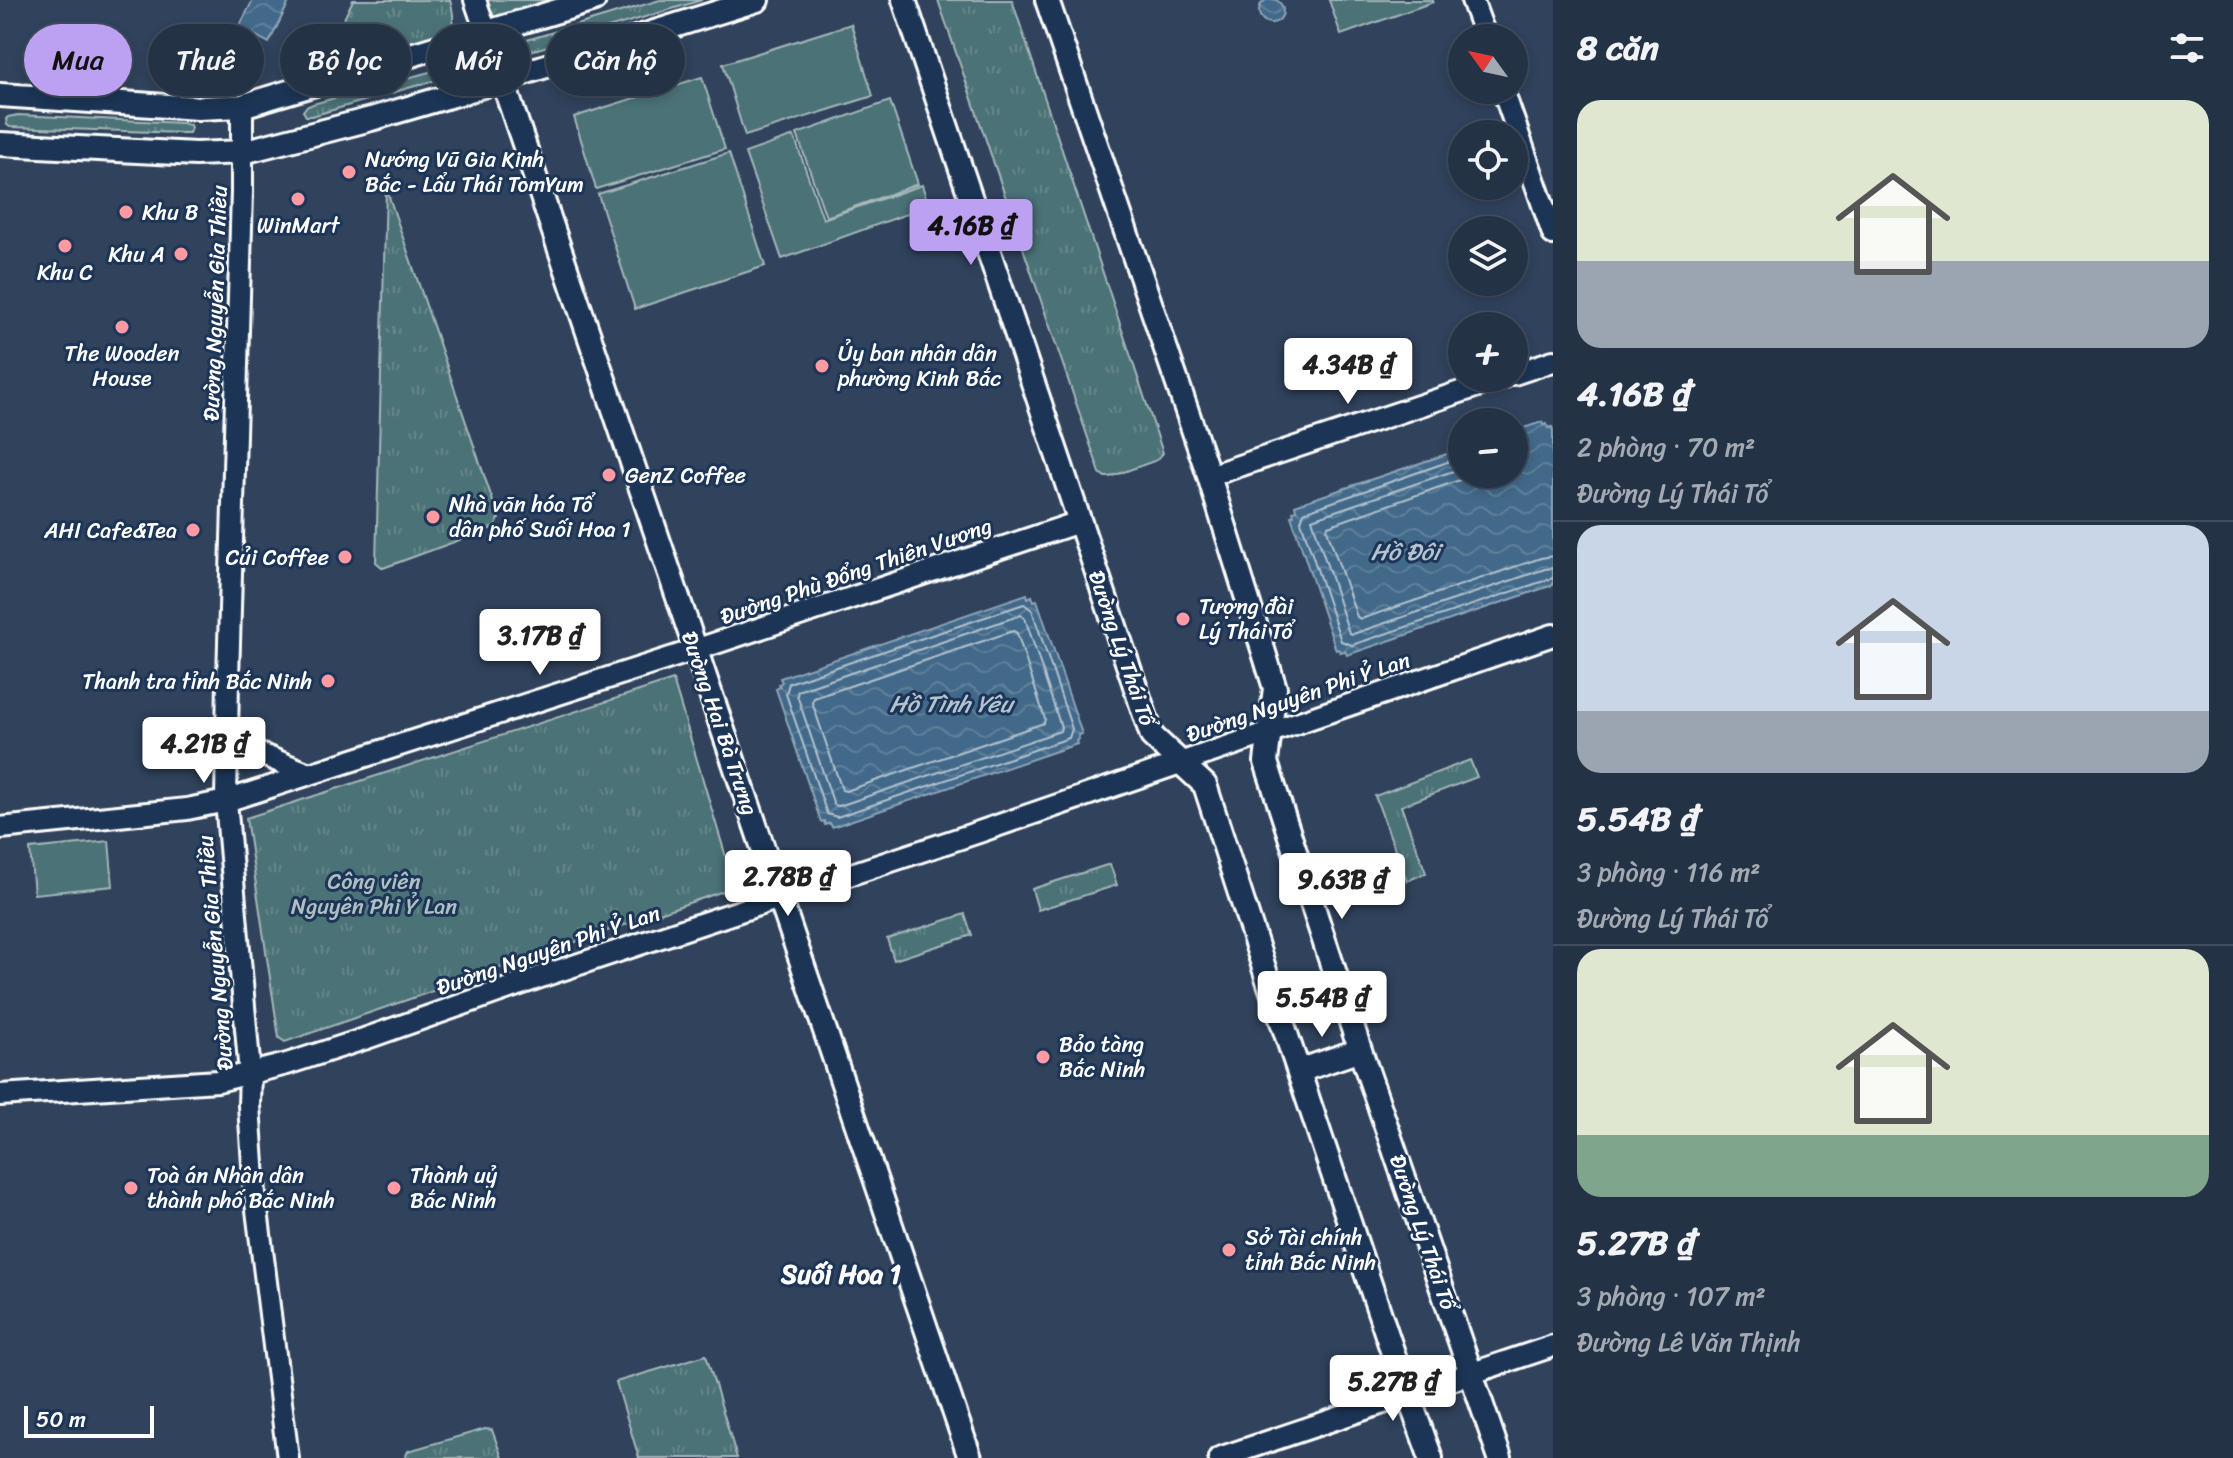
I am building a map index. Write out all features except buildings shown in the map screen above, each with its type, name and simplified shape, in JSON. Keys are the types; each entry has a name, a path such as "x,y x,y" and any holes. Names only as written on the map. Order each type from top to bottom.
{"main road":[{"path":"513,24 594,0"},
{"path":"530,70 757,0"},
{"name":"Đường Lý Thái Tổ","path":"904,0 1152,736 1205,785 1431,1458"},
{"name":"Đường Lý Thái Tổ","path":"1047,0 1209,476 1275,688 1266,762 1360,1050 1500,1458"},
{"path":"0,95 198,108 242,106 427,50"},
{"path":"0,144 196,154 243,152 446,96"},
{"name":"Đường Hai Bà Trưng","path":"507,96 970,1458"},
{"path":"1299,1071 1360,1050"}],"street":[{"path":"475,0 483,24"},
{"path":"1472,0 1481,24"},
{"path":"1508,104 1553,234"},
{"name":"Đường Nguyễn Gia Thiều","path":"242,106 226,801 250,1074 255,1194 288,1458"},
{"path":"1528,369 1553,361"},
{"path":"1209,476 1460,392"},
{"name":"Đường Phù Đổng Thiên Vương","path":"0,828 187,809 226,801 1079,522"},
{"name":"Đường Nguyên Phi Ỷ Lan","path":"0,1095 218,1081 250,1074 364,1039 1553,635"},
{"path":"227,740 309,774"},
{"path":"1219,1458 1553,1346"}],"green space":[{"path":"353,0 450,0 453,14 452,24 427,24 427,39 411,44 411,24 342,24"},
{"path":"475,0 594,0 513,24 483,24"},
{"path":"660,0 702,0 622,24 580,24"},
{"path":"938,0 1012,0 1163,453 1157,460 1110,477 1100,473"},
{"path":"1329,0 1433,0 1433,2 1341,35"},
{"path":"851,24 873,96 745,136 723,64"},
{"path":"546,34 546,47 530,51 530,39"},
{"path":"427,73 427,83 411,87 411,77"},
{"path":"702,77 725,149 596,189 574,117 641,96 685,96 685,82"},
{"path":"342,96 381,96 306,116 303,111 313,104"},
{"path":"890,101 918,184 826,217 797,134"},
{"path":"8,117 182,123 191,128 189,133 182,133 7,125"},
{"path":"794,136 823,219 922,185 929,206 782,259 745,153"},
{"path":"729,153 765,266 635,309 598,194"},
{"path":"386,188 499,519 495,527 383,568 376,562"},
{"name":"Công viên Nguyên Phi Ỷ Lan","path":"673,680 735,887 285,1042 279,1038 246,818"},
{"path":"1470,760 1477,777 1401,806 1426,873 1407,881 1375,796"},
{"path":"109,841 113,886 34,894 30,849"},
{"path":"1110,864 1117,885 1038,910 1032,889"},
{"path":"965,914 972,935 894,960 887,939"},
{"path":"706,1355 737,1458 639,1458 616,1382"},
{"path":"485,1429 492,1430 502,1458 405,1458 408,1451"}],"water":[{"path":"1271,-1 1279,3 1283,11 1279,19 1271,23 1263,19 1259,11 1263,3"},
{"path":"253,0 290,0 269,43 264,40 264,24 241,24"},
{"name":"Hồ Đôi","path":"1542,422 1553,430 1553,585 1347,655 1345,651 1336,650 1291,516 1296,510 1295,505 1448,454 1448,488 1528,488 1528,426"},
{"name":"Hồ Tình Yêu","path":"1027,594 1028,598 1032,596 1034,601 1037,600 1082,734 1078,735 1077,744 832,827 830,823 825,825 824,821 821,822 776,689 782,682 780,678"}],"place":[{"name":"Nướng Vũ Gia Kinh Bắc - Lẩu Thái TomYum","path":"349,172"},
{"name":"WinMart","path":"298,199"},
{"name":"Khu B","path":"126,212"},
{"name":"Khu C","path":"65,246"},
{"name":"Khu A","path":"181,254"},
{"name":"The Wooden House","path":"122,327"},
{"name":"Ủy ban nhân dân phường Kinh Bắc","path":"822,366"},
{"name":"GenZ Coffee","path":"609,475"},
{"name":"Nhà văn hóa Tổ dân phố Suối Hoa 1","path":"433,517"},
{"name":"AHI Cafe&Tea","path":"193,530"},
{"name":"Củi Coffee","path":"345,557"},
{"name":"Tượng đài Lý Thái Tổ","path":"1183,619"},
{"name":"Thanh tra tỉnh Bắc Ninh","path":"328,681"},
{"name":"Bảo tàng Bắc Ninh","path":"1043,1057"},
{"name":"Toà án Nhân dân thành phố Bắc Ninh","path":"131,1188"},
{"name":"Thành uỷ Bắc Ninh","path":"394,1188"},
{"name":"Sở Tài chính tỉnh Bắc Ninh","path":"1229,1250"}],"district":[{"name":"Suối Hoa 1","path":"841,1274"}]}
